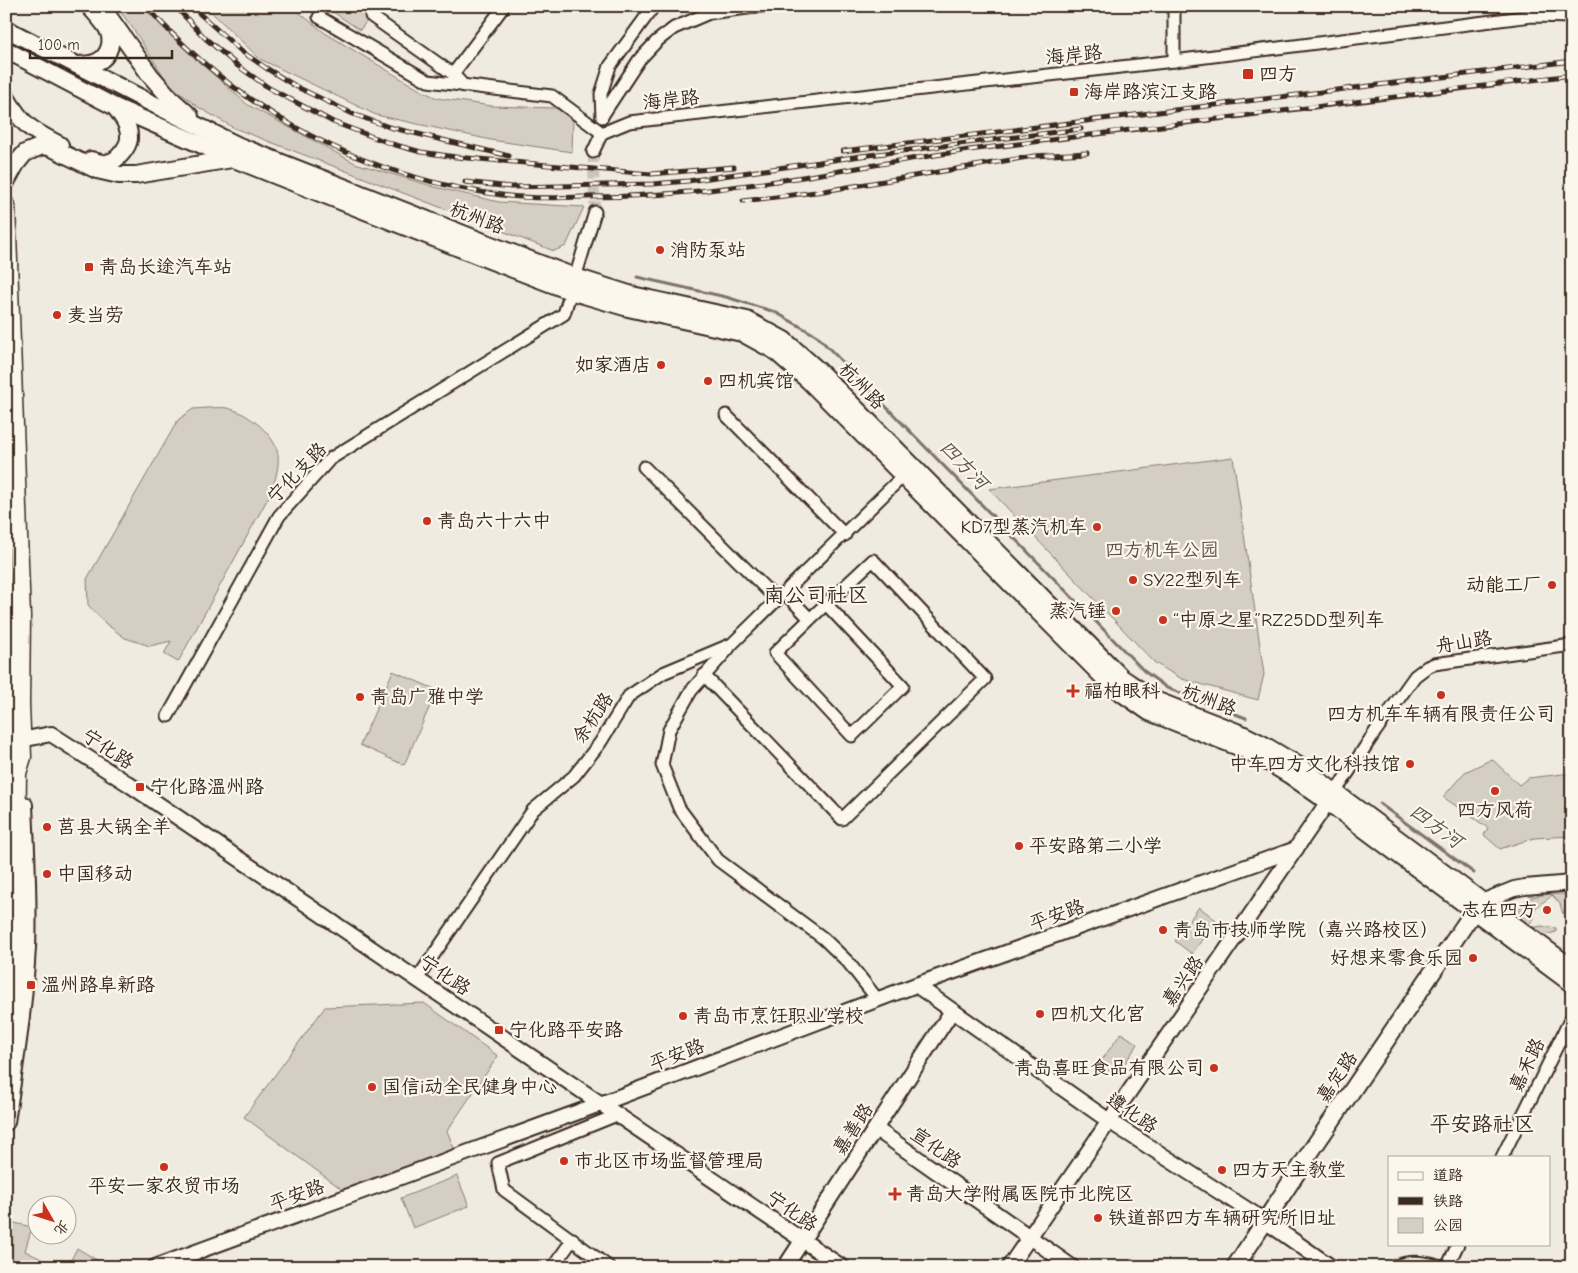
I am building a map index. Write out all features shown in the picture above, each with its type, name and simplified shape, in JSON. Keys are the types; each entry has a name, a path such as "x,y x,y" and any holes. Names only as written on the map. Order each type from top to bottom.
{"main road":[{"path":"71,62 88,64 98,62 110,47 111,39 107,28 89,6"},
{"path":"101,6 166,93 207,131"},
{"name":"杭州路","path":"6,29 207,131 251,151 573,284"},
{"name":"杭州路","path":"6,50 115,107 234,159 573,284 739,318 759,326 784,340 794,348 908,471 1122,678 1155,700 1242,734 1295,763 1332,796 1479,906 1572,968"},
{"path":"6,97 19,118 34,131 90,160 100,163 110,163 118,157 125,149 129,139 127,126 115,107"},
{"path":"6,182 25,153 42,146 52,148 97,170 119,175 136,175 234,159"},
{"path":"6,206 21,618 20,704 7,827 10,870 10,918"},
{"path":"6,647 14,755 28,893 27,949 20,1031 6,1122"},
{"path":"6,1019 17,773 14,755"},
{"name":"杭州路","path":"1479,906 1572,984"},
{"name":"嘉定路","path":"1235,1267 1479,906"}],"street":[{"path":"378,6 371,16 453,74 464,86"},
{"path":"453,74 504,6"},
{"path":"593,152 602,133 601,94 610,66 654,6"},
{"path":"602,116 639,60 657,41 674,28 708,12 763,6"},
{"path":"1174,6 1174,61"},
{"name":"海岸路","path":"602,133 629,122 1174,61 1532,16 1572,17"},
{"path":"319,18 428,81 552,96 602,133"},
{"path":"573,284 595,212"},
{"name":"宁化支路","path":"168,716 279,516 330,459 556,320 564,314 573,284"},
{"path":"726,415 845,535"},
{"path":"644,467 781,597 810,619"},
{"name":"余杭路","path":"417,979 532,810 574,776 600,743 629,696 663,673 732,644 908,471"},
{"path":"704,675 842,819 985,679 873,560 826,604 810,619 775,653 852,736 902,686 826,604"},
{"path":"732,644 691,691 669,730 662,765 679,808 718,860 823,938 848,962 878,1000"},
{"name":"舟山路","path":"1332,796 1415,676 1427,667 1453,661 1572,646"},
{"name":"宁化路","path":"14,755 51,734 127,783 842,1267"},
{"name":"嘉兴路","path":"1009,1267 1332,796"},
{"name":"平安路","path":"155,1267 600,1104 916,985 1296,849"},
{"path":"1479,906 1514,889 1525,886 1572,882"},
{"name":"遵化路","path":"916,985 1110,1121 1265,1221 1331,1267"},
{"name":"嘉善路","path":"785,1267 952,1011"},
{"name":"嘉禾路","path":"1502,1156 1572,1016"},
{"path":"609,1267 504,1190 498,1163 617,1115"},
{"name":"宣化路","path":"876,1129 1072,1267"},
{"path":"553,1267 573,1239"},
{"path":"1447,1267 1457,1246"},
{"path":"1397,1267 1423,1264 1436,1267"}],"green space":[{"path":"116,6 146,6 195,58 248,105 355,163 435,187 499,202 584,207 566,246 554,251 234,128 198,107 168,83 132,27"},
{"path":"205,6 291,6 325,33 420,90 437,98 492,106 556,108 573,119 572,152 491,140 376,115 260,59"},
{"path":"324,6 378,6 360,30"},
{"path":"193,409 234,410 257,423 274,443 278,455 278,465 273,489 178,662 164,654 171,641 150,646 125,638 106,624 88,605 87,579 178,420"},
{"name":"四方机车公园","path":"1233,457 1264,674 1258,700 1182,679 1155,663 989,489"},
{"path":"393,671 437,690 404,765 360,745"},
{"path":"1492,759 1519,785 1528,778 1572,773 1572,836 1534,838 1500,849 1484,835 1488,828 1443,797 1465,772"},
{"path":"1572,894 1563,914 1560,904 1552,895 1535,909 1533,912 1534,919 1528,925 1519,916 1520,908 1524,902 1531,898 1547,895"},
{"path":"1199,907 1216,920 1192,954 1175,941"},
{"path":"1541,926 1556,928 1556,932 1542,936 1532,928"},
{"name":"国信i动全民健身中心","path":"424,1003 498,1056 447,1131 455,1151 343,1190 244,1117 325,1007"},
{"path":"1121,1033 1138,1044 1116,1076 1099,1064"},
{"path":"457,1176 469,1206 413,1228 401,1198"},
{"path":"6,1221 28,1226 28,1241 25,1251 58,1267 6,1267"},
{"path":"77,1248 108,1267 58,1267 70,1262"}],"waterway":[{"name":"四方河","path":"637,277 726,297 775,312 817,336 1144,671 1167,688 1246,718"},
{"name":"四方河","path":"1380,804 1474,873"}],"tunnel":[{"path":"593,152 595,212"}],"railway":[{"path":"146,6 183,44 223,79 265,109 310,135 357,157 405,174 456,187 527,198 625,196 707,190 777,181 977,149 1572,75"},
{"path":"175,6 205,38 238,66 269,88 333,122 392,144 421,152 456,157 651,174 734,167"},
{"path":"191,6 241,51 266,68 297,87 353,114 389,127 509,156"},
{"path":"843,151 1572,61"},
{"path":"465,182 511,187 653,184 688,181 861,156 1081,129"},
{"path":"743,201 824,191 1034,156 1087,153"}],"place":[{"name":"四方","path":"1248,74"},
{"name":"海岸路滨江支路","path":"1074,92"},
{"name":"消防泵站","path":"660,250"},
{"name":"青岛长途汽车站","path":"89,267"},
{"name":"麦当劳","path":"57,315"},
{"name":"如家酒店","path":"661,365"},
{"name":"四机宾馆","path":"708,381"},
{"name":"青岛六十六中","path":"427,521"},
{"name":"KD7型蒸汽机车","path":"1097,527"},
{"name":"SY22型列车","path":"1133,580"},
{"name":"动能工厂","path":"1552,585"},
{"name":"蒸汽锤","path":"1116,611"},
{"name":"“中原之星”RZ25DD型列车","path":"1163,620"},
{"name":"福柏眼科","path":"1073,691"},
{"name":"四方机车车辆有限责任公司","path":"1441,695"},
{"name":"青岛广雅中学","path":"360,697"},
{"name":"中车四方文化科技馆","path":"1410,764"},
{"name":"宁化路温州路","path":"140,787"},
{"name":"四方风荷","path":"1495,791"},
{"name":"莒县大锅全羊","path":"47,827"},
{"name":"平安路第二小学","path":"1019,846"},
{"name":"中国移动","path":"47,874"},
{"name":"志在四方","path":"1547,910"},
{"name":"青岛市技师学院（嘉兴路校区）","path":"1163,930"},
{"name":"好想来零食乐园","path":"1473,958"},
{"name":"温州路阜新路","path":"31,985"},
{"name":"四机文化宫","path":"1040,1014"},
{"name":"青岛市烹饪职业学校","path":"683,1016"},
{"name":"宁化路平安路","path":"499,1030"},
{"name":"青岛喜旺食品有限公司","path":"1214,1068"},
{"name":"国信i动全民健身中心","path":"372,1087"},
{"name":"市北区市场监督管理局","path":"564,1161"},
{"name":"平安一家农贸市场","path":"164,1167"},
{"name":"四方天主教堂","path":"1222,1170"},
{"name":"青岛大学附属医院市北院区","path":"895,1194"},
{"name":"铁道部四方车辆研究所旧址","path":"1098,1218"}],"district":[{"name":"南公司社区","path":"816,595"},
{"name":"平安路社区","path":"1482,1124"}]}
